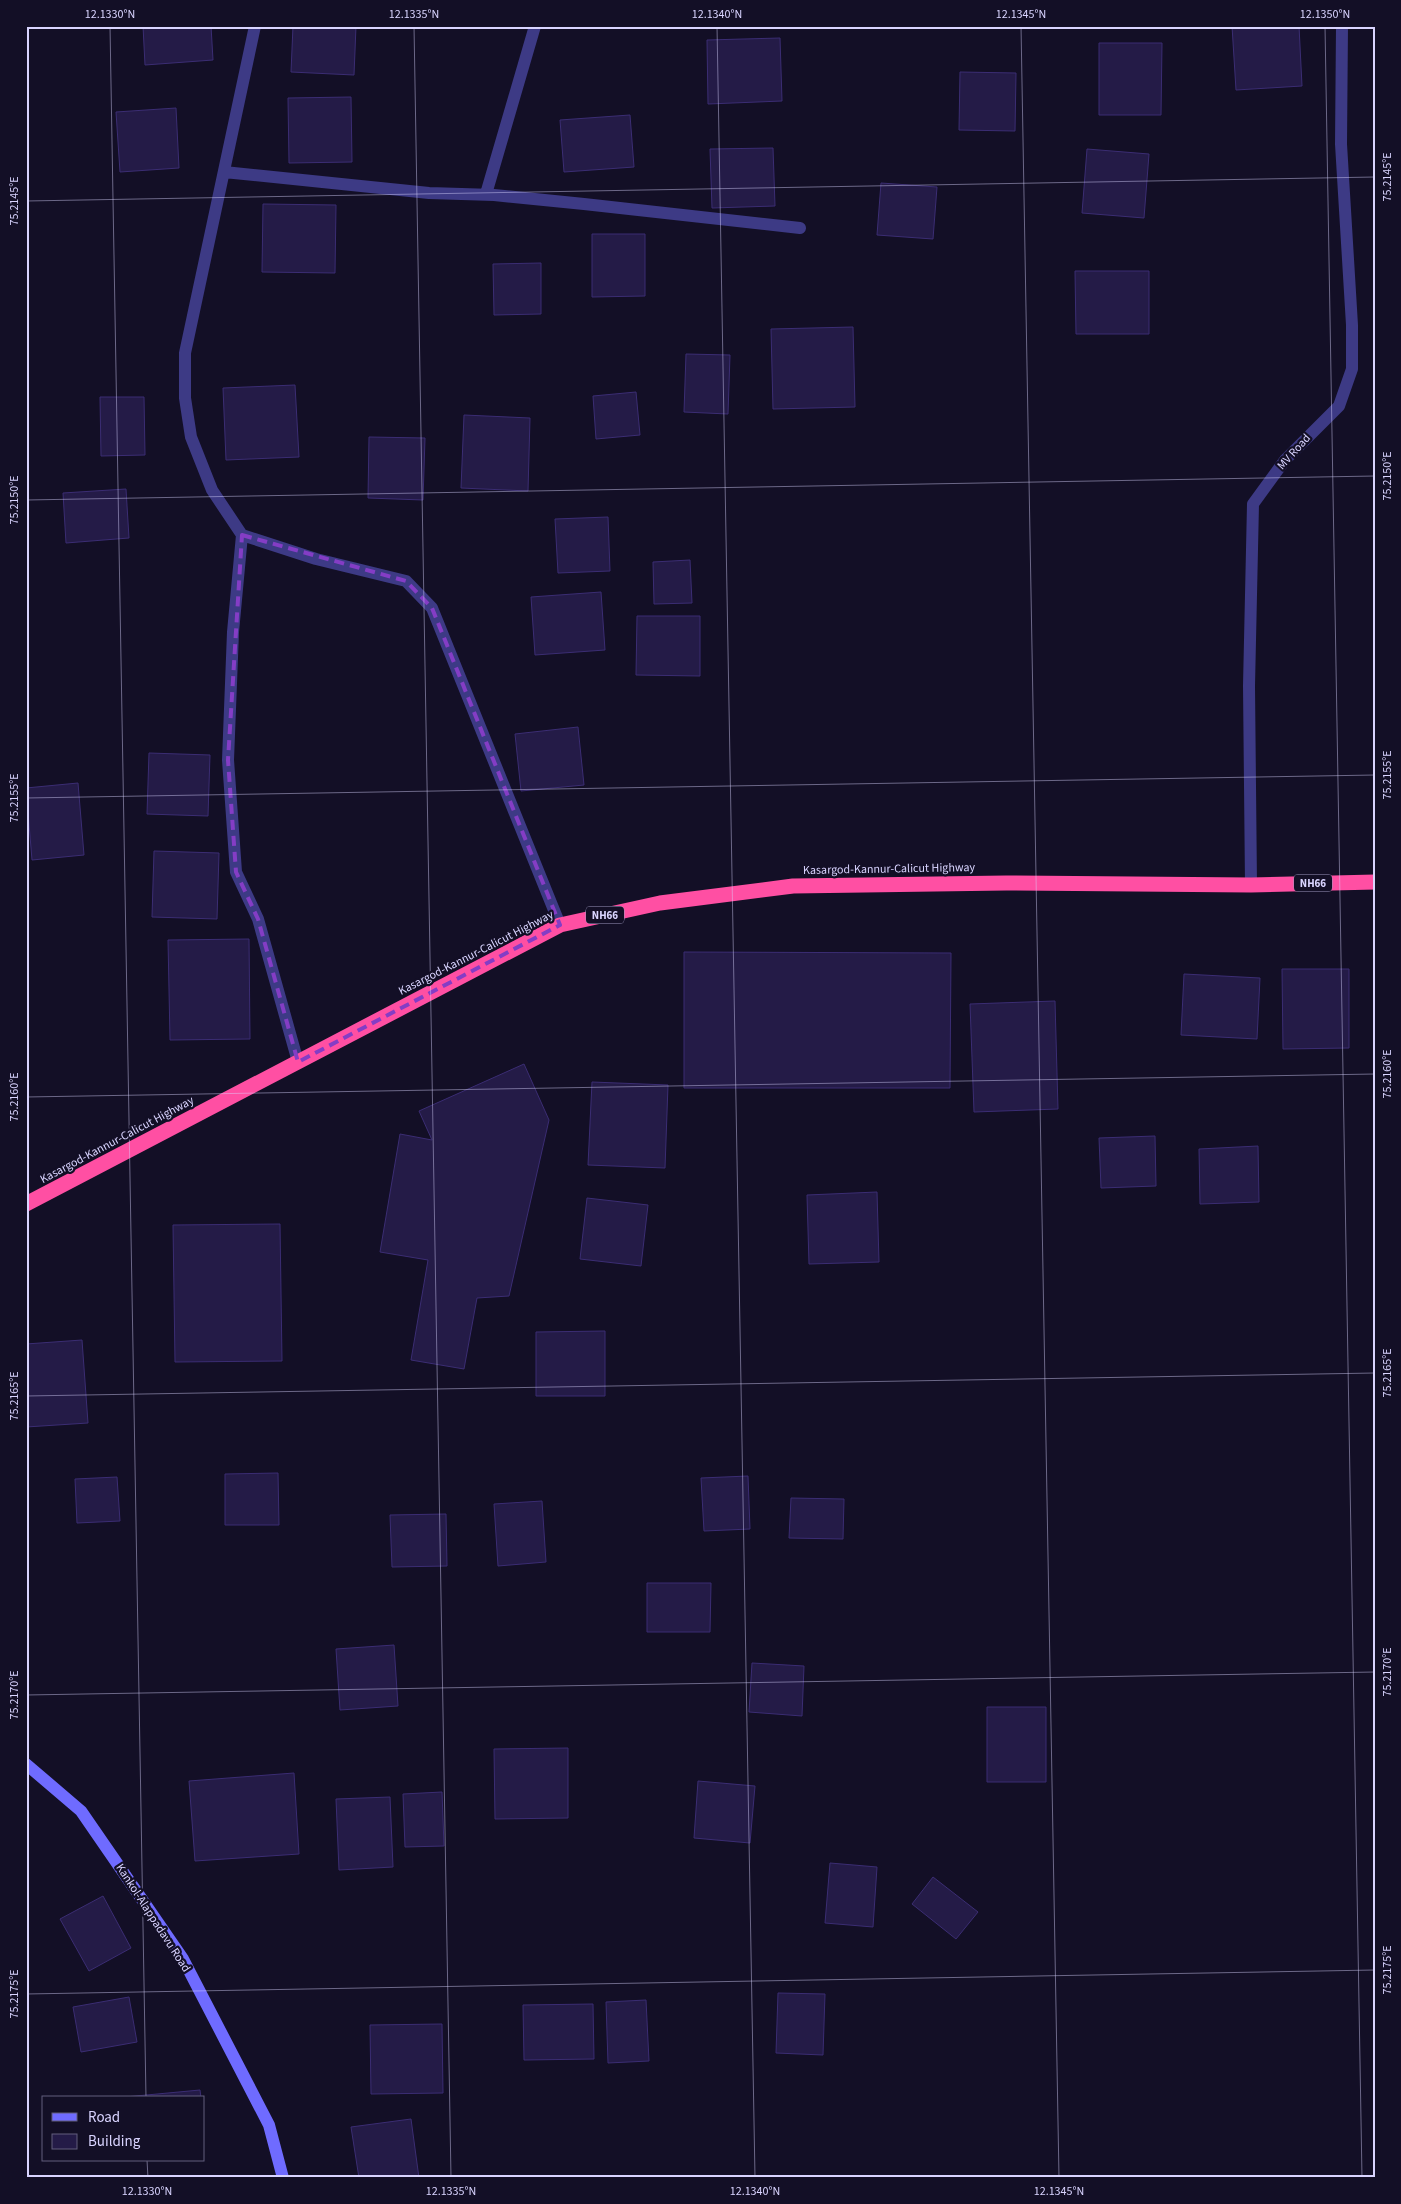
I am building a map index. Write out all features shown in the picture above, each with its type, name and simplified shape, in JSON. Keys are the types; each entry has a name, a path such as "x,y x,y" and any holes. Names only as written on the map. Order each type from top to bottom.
{"highway":[{"name":"Kasargod-Kannur-Calicut Highway","path":"26,1204 560,926 660,903 793,886 1006,883 1251,885 1375,882"}],"main road":[{"name":"Kankol-Alappadavu Road","path":"26,1764 81,1811 183,1959 269,2125 282,2178"}],"street":[{"path":"255,26 185,353 185,398 191,437 212,490 242,535 233,632 228,760 236,872 258,919 298,1062"},
{"path":"486,194 536,26"},
{"name":"MV Road","path":"1251,885 1249,686 1253,504 1284,460 1339,406 1352,369 1352,325 1341,144 1342,26"},
{"path":"224,172 429,192 486,194 800,228"},
{"path":"242,535 316,558 406,581 432,608 560,926"}],"highlighted area":[{"path":"242,535 406,581 432,608 560,925 298,1062 258,919 236,872 228,760"}],"building":[{"path":"143,26 211,26 213,60 145,65"},
{"path":"293,26 356,26 354,75 291,72"},
{"path":"1232,26 1299,26 1302,86 1236,90"},
{"path":"780,38 782,101 708,104 707,40"},
{"path":"1099,43 1162,43 1161,115 1099,115"},
{"path":"960,72 1016,73 1015,131 959,130"},
{"path":"351,97 352,162 289,163 288,98"},
{"path":"176,108 179,168 120,172 116,112"},
{"path":"630,115 634,167 564,172 560,120"},
{"path":"773,148 775,206 712,208 710,149"},
{"path":"1087,149 1149,154 1144,218 1082,213"},
{"path":"881,183 937,187 933,239 877,235"},
{"path":"263,204 336,205 335,273 262,272"},
{"path":"592,234 645,234 645,296 592,297"},
{"path":"541,263 541,314 494,315 493,264"},
{"path":"1075,271 1149,271 1149,334 1076,334"},
{"path":"853,327 855,407 773,409 771,329"},
{"path":"686,354 730,355 728,414 684,412"},
{"path":"295,385 299,457 226,460 223,388"},
{"path":"636,392 640,435 596,439 593,396"},
{"path":"100,397 144,397 145,455 101,456"},
{"path":"464,415 530,418 528,491 461,488"},
{"path":"369,437 425,438 423,500 368,498"},
{"path":"126,489 129,538 66,543 63,493"},
{"path":"608,517 610,571 558,573 555,519"},
{"path":"690,560 692,603 654,604 653,562"},
{"path":"601,592 605,650 535,655 531,597"},
{"path":"637,616 700,616 700,676 636,675"},
{"path":"578,727 584,785 521,791 515,734"},
{"path":"149,753 210,755 208,816 147,814"},
{"path":"78,783 84,855 32,860 26,788"},
{"path":"154,851 219,853 217,919 152,917"},
{"path":"249,939 250,1039 170,1040 168,940"},
{"path":"684,952 951,953 950,1088 684,1088"},
{"path":"1282,969 1349,969 1349,1048 1283,1049"},
{"path":"1184,974 1260,978 1257,1039 1181,1035"},
{"path":"1055,1001 1058,1109 974,1112 970,1004"},
{"path":"524,1064 549,1120 509,1296 477,1298 464,1369 411,1360 428,1260 380,1252 400,1134 432,1140 419,1111"},
{"path":"592,1082 668,1085 665,1168 588,1165"},
{"path":"1155,1136 1156,1186 1101,1188 1099,1138"},
{"path":"1258,1146 1259,1202 1200,1204 1199,1149"},
{"path":"877,1192 879,1262 809,1264 807,1195"},
{"path":"587,1198 648,1205 641,1266 580,1259"},
{"path":"280,1224 282,1361 175,1362 173,1225"},
{"path":"605,1331 605,1396 536,1396 536,1332"},
{"path":"82,1340 88,1423 26,1427 26,1344"},
{"path":"278,1473 279,1525 225,1525 225,1474"},
{"path":"748,1476 750,1529 704,1531 701,1478"},
{"path":"117,1477 120,1521 77,1523 75,1479"},
{"path":"791,1498 844,1499 843,1539 789,1538"},
{"path":"542,1501 546,1562 498,1566 494,1504"},
{"path":"446,1514 447,1566 392,1567 390,1515"},
{"path":"647,1583 711,1583 710,1632 647,1632"},
{"path":"394,1645 398,1706 340,1710 336,1649"},
{"path":"752,1663 804,1666 802,1716 749,1712"},
{"path":"987,1707 1046,1707 1046,1782 987,1782"},
{"path":"568,1748 568,1818 495,1819 494,1749"},
{"path":"294,1773 299,1854 195,1861 189,1781"},
{"path":"698,1781 755,1786 750,1843 694,1838"},
{"path":"442,1792 444,1846 405,1847 403,1794"},
{"path":"390,1797 393,1867 339,1870 336,1799"},
{"path":"830,1863 877,1867 873,1927 825,1923"},
{"path":"933,1877 978,1912 956,1939 912,1904"},
{"path":"103,1896 131,1948 89,1971 60,1919"},
{"path":"778,1993 825,1994 823,2055 776,2053"},
{"path":"129,1997 137,2042 81,2052 73,2007"},
{"path":"646,2000 649,2061 608,2063 606,2002"},
{"path":"593,2004 594,2059 524,2060 523,2005"},
{"path":"442,2024 443,2093 371,2094 370,2025"},
{"path":"200,2090 201,2096 136,2096"},
{"path":"411,2119 419,2178 359,2178 351,2127"}]}
